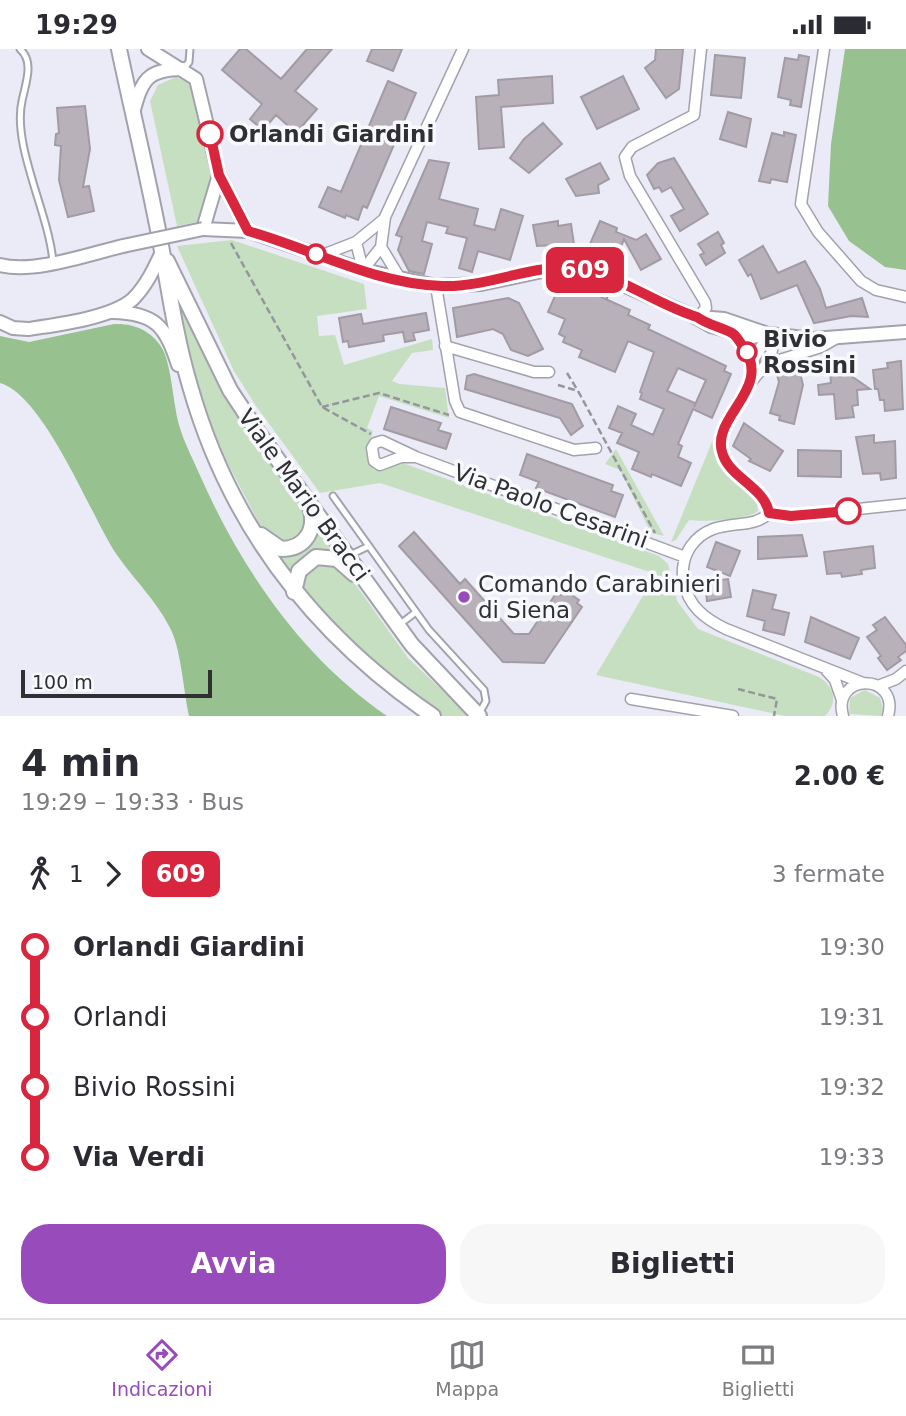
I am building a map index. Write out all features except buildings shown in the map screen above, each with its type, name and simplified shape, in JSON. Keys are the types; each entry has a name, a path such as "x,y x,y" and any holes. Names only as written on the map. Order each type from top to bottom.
{"main road":[{"name":"Viale Mario Bracci","path":"119,49 162,252 174,326 190,387 227,485 272,563 294,592 346,647 404,696 433,716"},
{"name":"Viale Mario Bracci","path":"162,252 230,390 398,626 430,667 479,715"},
{"path":"227,485 258,531 273,546 281,549 299,545 310,533 313,524 308,501"},
{"path":"294,592 299,571 309,561 322,556 341,562 373,591"}],"street":[{"path":"148,49 193,75 198,82 219,175 248,231"},
{"path":"363,270 381,247 385,217 463,49"},
{"path":"697,317 706,308 705,302 630,176 625,157 632,147 694,115 701,49"},
{"path":"824,49 801,204 818,232 862,281 876,290 906,296"},
{"path":"132,114 141,86 149,77 161,71 183,69"},
{"path":"203,229 208,220 219,175"},
{"path":"320,256 356,242 385,217"},
{"path":"1,269 53,262 203,229 248,231 363,270 436,286 481,284 547,270 573,268 603,276 697,317 710,326 752,337 769,334"},
{"path":"356,242 363,270"},
{"path":"381,247 401,280"},
{"path":"1,322 16,329 34,328 109,312 132,300 144,287 162,252"},
{"path":"436,286 456,405 463,414 574,450 596,448"},
{"path":"109,312 139,315 162,327 169,337 179,369 190,387"},
{"path":"697,317 724,319 769,334 813,339 906,332"},
{"path":"733,333 752,362"},
{"path":"751,382 752,362 769,334"},
{"path":"769,334 772,348 767,364 751,382 724,432 721,447 729,464 764,500 769,513"},
{"path":"767,364 821,347 839,337"},
{"path":"445,346 534,372 549,372"},
{"name":"Via Paolo Cesarini","path":"416,457 685,557"},
{"path":"906,504 791,516 769,513 760,520 710,529 694,543 685,557 683,575 687,593 695,607 707,619 726,629 863,683 878,686 896,679 906,671"},
{"path":"823,667 835,680 841,710"},
{"path":"841,710 850,688 863,683"},
{"path":"878,686 889,698 888,716"},
{"path":"631,699 733,716"}],"lane":[{"path":"20,49 26,55 28,66 21,104 22,134 44,214 53,262"},
{"path":"183,69 189,62 190,49"},
{"path":"333,496 415,612 486,694 486,701 479,715"},
{"path":"349,556 369,546"},
{"path":"398,626 415,612"}],"path":[{"path":"230,242 322,407 372,434"},
{"path":"606,300 609,292"},
{"path":"567,373 653,526 655,538"},
{"path":"558,385 578,391"},
{"path":"322,407 379,393 446,414"},
{"path":"737,689 777,699 774,716"}],"green space":[{"path":"845,49 906,49 906,270 885,267 849,241 828,206 831,144"},
{"path":"176,77 188,83 192,90 212,181 202,221 177,226 150,101 158,85"},
{"path":"232,240 364,284 367,309 317,316 319,336 335,335 344,365 432,339 433,350 412,353 392,381 445,388 449,418 379,396 367,428 373,431 366,453 374,470 383,471 400,462 659,556 668,564 677,601 698,629 819,677 829,685 833,695 829,711 825,716 785,716 596,675 656,574 380,483 320,493 256,406 234,371 177,246"},
{"path":"179,301 203,355 232,406 253,439 305,508 309,519 299,539 281,543 261,527 225,458 196,387 174,302"},
{"path":"114,324 142,329 159,343 163,350 178,419 188,449 215,507 253,575 300,637 327,666 387,716 189,716 178,650 166,621 113,549 48,431 16,392 0,383 0,336 29,342"},
{"path":"712,442 718,464 757,502 758,511 735,518 689,520 676,540 671,542"},
{"path":"616,449 664,536 651,533 620,470 605,464"},
{"path":"320,527 332,549 310,555 287,571 280,557 304,549"},
{"path":"328,560 348,574 408,658 470,716 443,716 404,690 362,656 302,589 302,579 311,565"},
{"path":"865,690 880,698 883,709 881,716 849,714 850,698"}],"bus line":[{"name":"609","path":"210,134 219,175 248,231 363,270 436,286 481,284 558,268 573,268 612,280 671,308 697,317 710,326 733,333 752,362 751,382 724,432 721,441 724,458 764,500 769,513 791,516 848,511"}],"place":[{"name":"Orlandi Giardini","path":"210,134"},
{"name":"Bivio Rossini","path":"747,352"},
{"name":"Comando Carabinieri di Siena","path":"464,597"}]}
